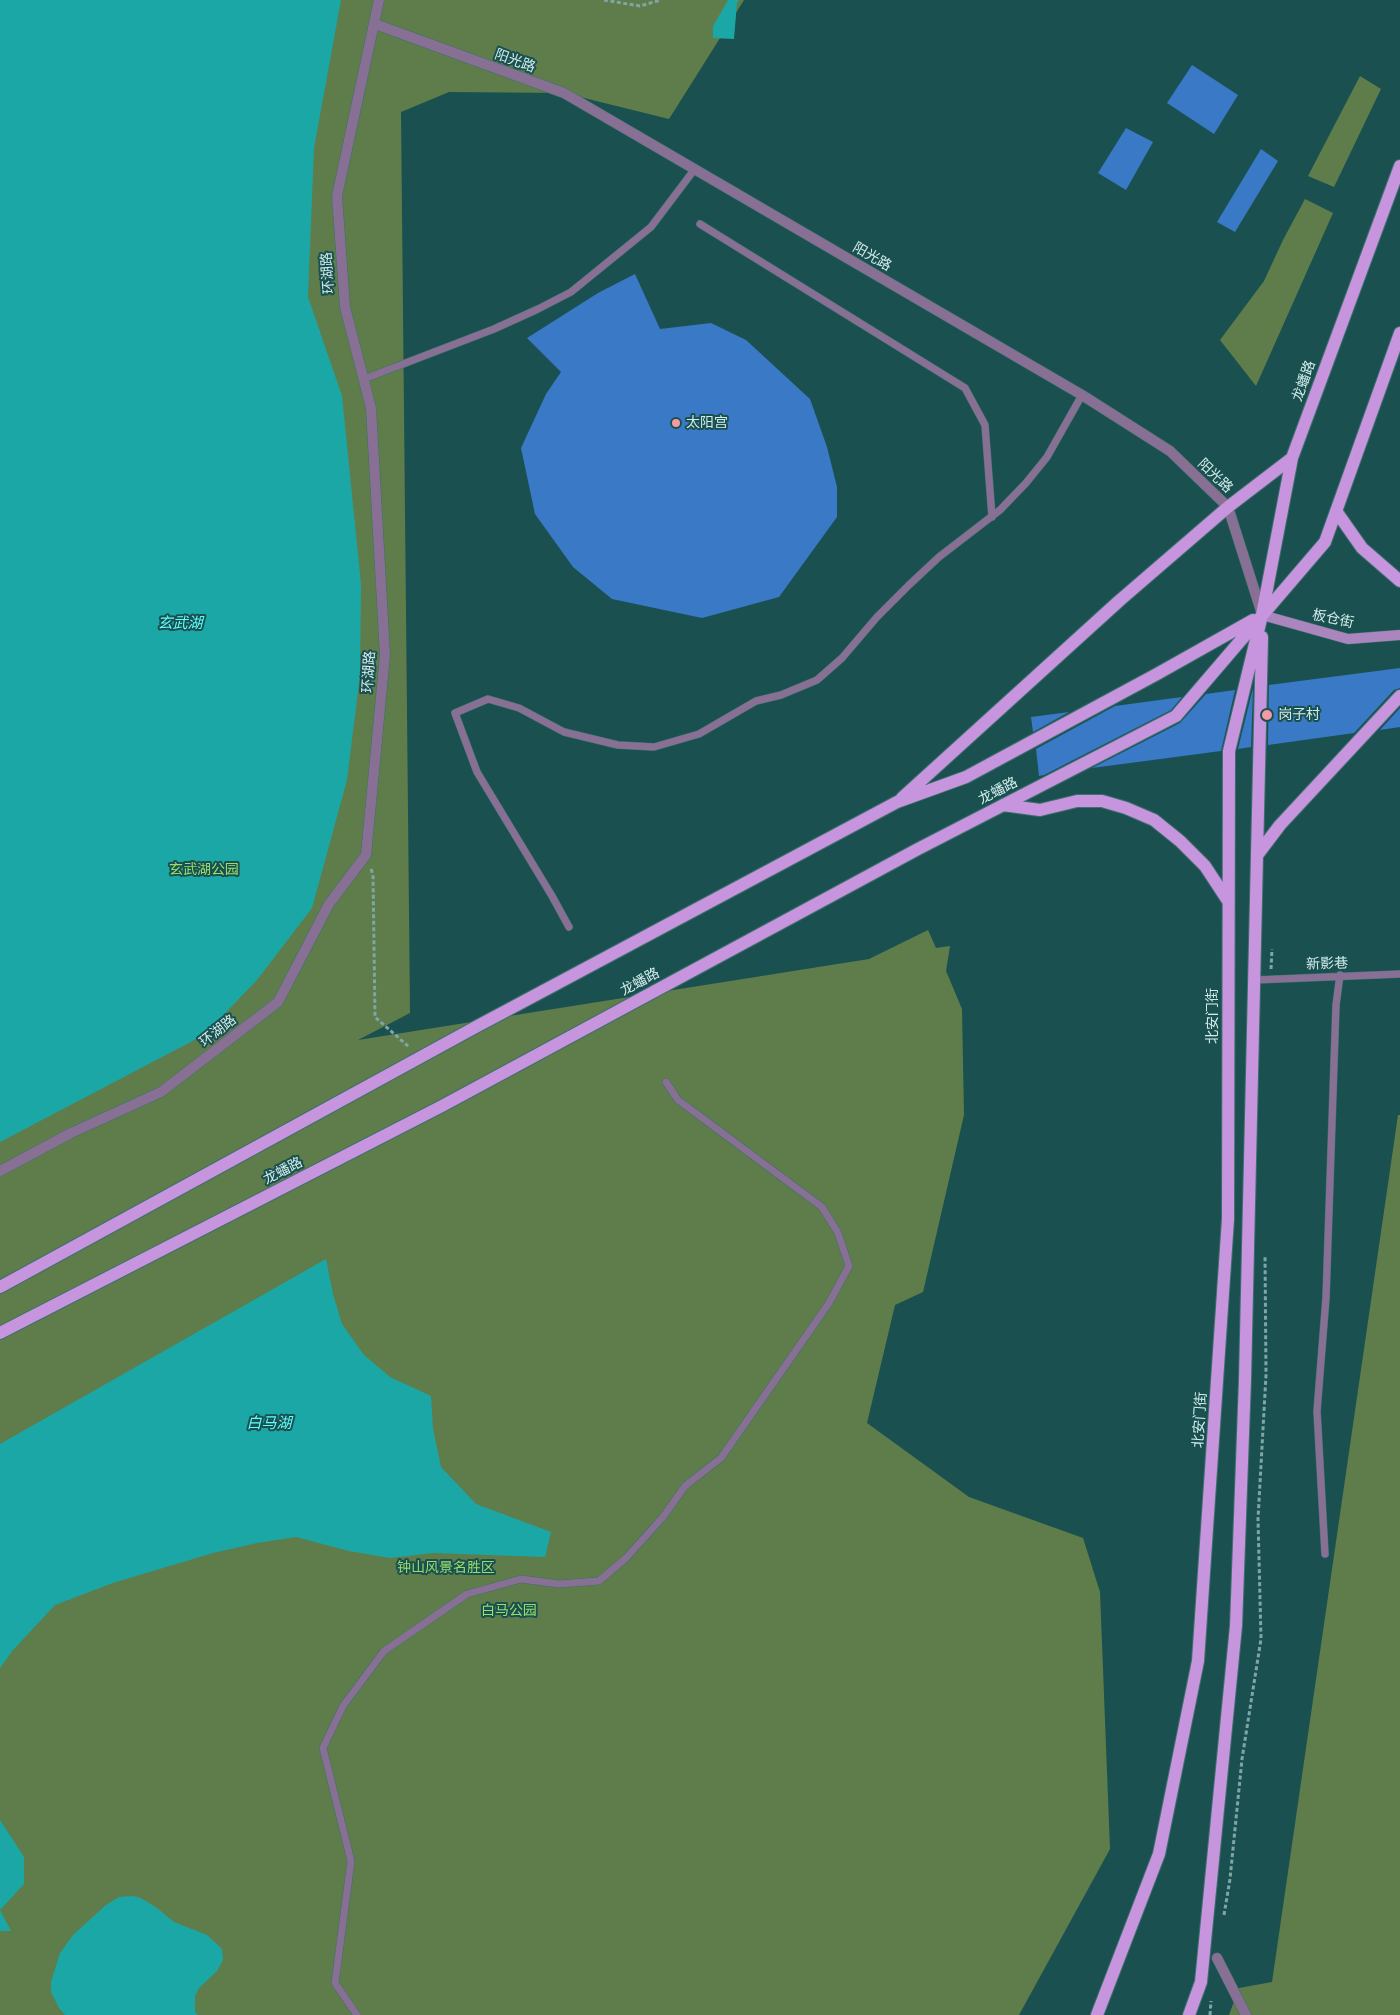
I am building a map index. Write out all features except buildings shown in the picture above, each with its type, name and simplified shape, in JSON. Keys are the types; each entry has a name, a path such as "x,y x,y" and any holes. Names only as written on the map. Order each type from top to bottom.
{"main road":[{"name":"龙蟠路","path":"0,1287 421,1057 897,802 966,777 1262,615 1292,458 1400,166"},
{"name":"龙蟠路","path":"0,1334 442,1106 1003,805 1176,716 1325,542 1400,333"},
{"path":"897,802 1120,601 1228,508 1292,458"},
{"path":"1336,511 1362,548 1400,581"},
{"path":"1189,2015 1200,1982 1236,1626 1245,1379 1262,615"},
{"name":"板仓街","path":"1262,615 1348,639 1400,635"},
{"name":"北安门街","path":"1097,2015 1159,1854 1198,1661 1228,1219 1229,751 1262,615"},
{"path":"1258,854 1280,825 1400,696"},
{"path":"1003,805 1040,810 1076,801 1102,801 1126,808 1154,820 1180,841 1205,866 1228,900"}],"street":[{"name":"环湖路","path":"0,1171 71,1133 161,1092 278,1002 329,904 366,855 385,655 371,408 345,307 337,196 380,0"},
{"name":"阳光路","path":"375,24 564,94 1082,395 1170,451 1228,508 1262,615"},
{"path":"1217,1958 1246,2015"}],"lane":[{"path":"364,379 494,329 538,310 571,292 650,227 694,170"},
{"path":"700,224 965,388 985,426 992,517"},
{"path":"569,927 477,772 455,713 488,699 519,708 564,732 633,747 654,747 699,734 756,701 781,695 817,680 842,658 877,617 939,557 992,517 1026,483 1047,457 1082,395"},
{"name":"新影巷","path":"1255,980 1400,974"},
{"path":"1325,1554 1317,1411 1326,1298 1336,1005 1340,976"},
{"path":"357,2015 335,1983 351,1861 323,1748 343,1706 384,1651 467,1594 520,1579 559,1584 599,1581 626,1558 663,1517 685,1486 720,1458 829,1303 849,1266 838,1233 822,1206 678,1100 666,1082"}],"path":[{"path":"604,0 640,6 661,0"},
{"path":"366,855 373,875 375,1017 421,1057"}],"green space":[{"name":"钟山风景名胜区","path":"0,0 744,0 669,119 564,93 449,92 401,112 410,1013 358,1040 869,959 928,930 936,948 950,946 946,971 962,1009 964,1115 923,1292 895,1305 867,1423 969,1497 1083,1538 1100,1592 1110,1849 1019,2015 0,2015"},
{"path":"1360,76 1381,89 1334,187 1308,176"},
{"path":"1305,199 1333,213 1256,386 1220,340 1264,281"},
{"path":"1398,1115 1400,1115 1400,2015 1229,2015 1239,1988 1272,1982"}],"water":[{"name":"玄武湖","path":"0,0 341,0 314,148 308,297 342,396 361,584 360,675 347,780 312,908 257,980 204,1035 0,1142"},
{"path":"728,0 739,0 737,3 734,39 713,38 713,26"},
{"name":"白马湖","path":"326,1259 333,1294 342,1324 364,1355 390,1377 431,1396 433,1429 441,1467 476,1504 551,1532 545,1557 433,1553 390,1558 349,1551 296,1537 257,1543 213,1553 113,1583 55,1605 13,1650 0,1668 0,1444"},
{"path":"0,1820 24,1857 24,1884 0,1910"},
{"path":"133,1896 141,1898 157,1908 174,1922 207,1935 222,1949 223,1960 217,1971 199,1988 195,1996 195,2012 198,2015 65,2015 51,1992 51,1982 60,1953 73,1935 106,1905 119,1897"},
{"path":"0,1910 11,1931 0,1931"}],"place":[{"name":"太阳宫","path":"676,423"},
{"name":"岗子村","path":"1267,715"}],"park label":[{"name":"玄武湖公园","path":"204,870"},
{"name":"白马公园","path":"509,1611"}]}
